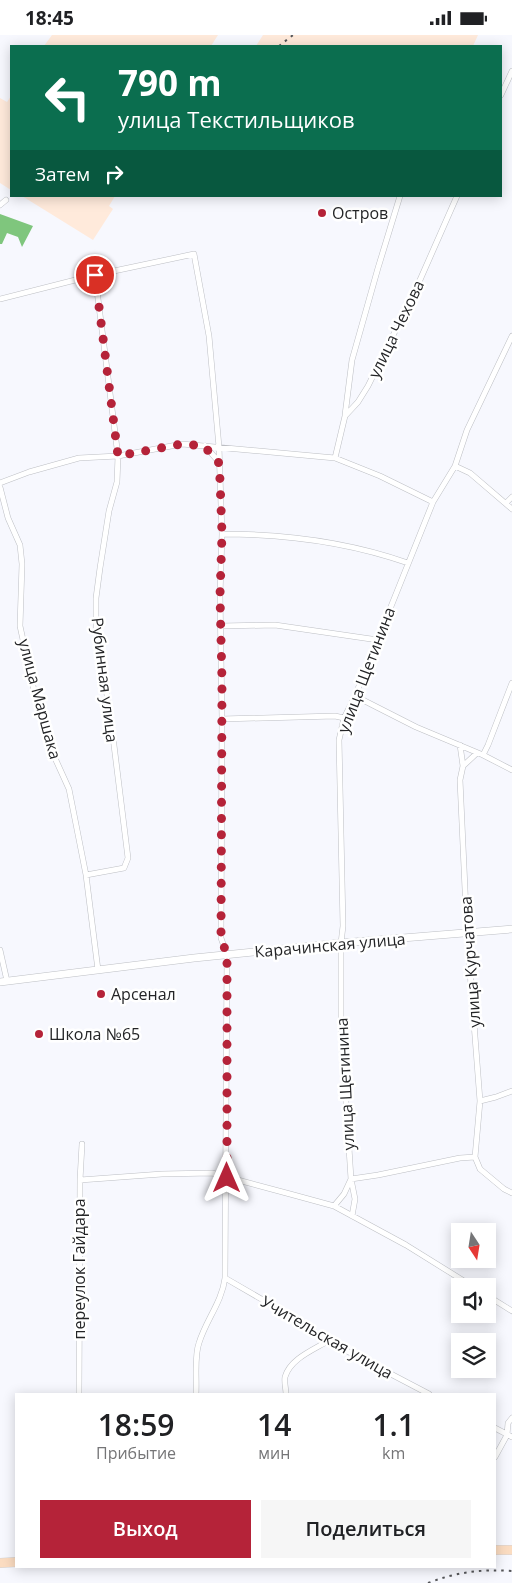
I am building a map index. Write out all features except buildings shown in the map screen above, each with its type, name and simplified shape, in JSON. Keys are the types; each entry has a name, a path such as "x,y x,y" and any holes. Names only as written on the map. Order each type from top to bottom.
{"main road":[{"path":"496,1550 512,1550"},
{"path":"0,1563 15,1562"}],"street":[{"path":"502,93 512,71"},
{"path":"345,415 352,360 400,197"},
{"name":"улица Чехова","path":"335,458 345,415 358,402 368,386 416,289 457,197"},
{"path":"0,205 6,200"},
{"path":"0,299 95,275 194,254 208,336 219,447 222,534 220,595 222,719 221,938 227,955 225,1278 223,1292 198,1345 196,1393"},
{"name":"Рубинная улица","path":"86,875 124,868 128,858 111,721 96,624 96,598 109,511 117,482 118,456 95,275"},
{"name":"улица Щетинина","path":"352,1216 356,1199 351,1179 341,1025 341,943 343,926 339,740 344,718 355,696 433,502 455,466 467,430 512,336"},
{"path":"0,483 29,472 79,458 118,456 182,444 335,458 380,476 433,502"},
{"path":"204,446 219,463"},
{"path":"455,466 470,473 512,509"},
{"name":"улица Маршака","path":"0,487 8,518 20,545 22,571 20,626 35,695 49,745 69,789 86,875 98,970"},
{"path":"506,503 512,497"},
{"path":"222,534 256,534 301,538 357,548 408,563"},
{"path":"221,625 275,625 378,640"},
{"path":"483,755 512,683"},
{"path":"355,696 416,727 483,755 512,770"},
{"path":"222,719 335,716 344,718"},
{"name":"улица Курчатова","path":"460,745 467,933 480,1101 475,1157"},
{"path":"462,766 477,753"},
{"name":"Карачинская улица","path":"3,981 341,943 512,929"},
{"path":"0,950 3,981"},
{"path":"480,1101 512,1091"},
{"name":"переулок Гайдара","path":"79,1393 80,1180 82,1144"},
{"path":"334,1206 344,1194 351,1179 460,1158 475,1157 480,1169 504,1189 512,1193"},
{"path":"80,1180 170,1173 212,1173 334,1206 406,1245 459,1278"},
{"name":"Учительская улица","path":"225,1278 289,1315 328,1341 427,1393"},
{"path":"496,1301 512,1311"},
{"path":"286,1393 285,1379 289,1368 301,1356 328,1341"},
{"path":"496,1456 510,1436 508,1423 512,1417"},
{"path":"496,1429 510,1436"}],"shaded area":[{"path":"52,35 218,35 212,45 45,45"},
{"path":"263,35 478,35 473,45 257,45"},
{"path":"0,98 7,102 10,98 10,189 0,183"},
{"path":"24,197 114,197 109,206 113,209 93,240"}],"green space":[{"path":"0,214 33,226 22,247 18,237 7,233 2,244 0,244"}],"railway":[{"path":"280,45 293,35"},
{"path":"428,1583 469,1572 490,1570 512,1571"}],"place":[{"name":"Остров","path":"322,213"},
{"name":"Арсенал","path":"101,994"},
{"name":"Школа №65","path":"39,1034"}],"route":[{"path":"95,275 118,456 182,444 204,446 219,463 222,534 220,595 222,681 221,938 227,955 227,1178"}]}
